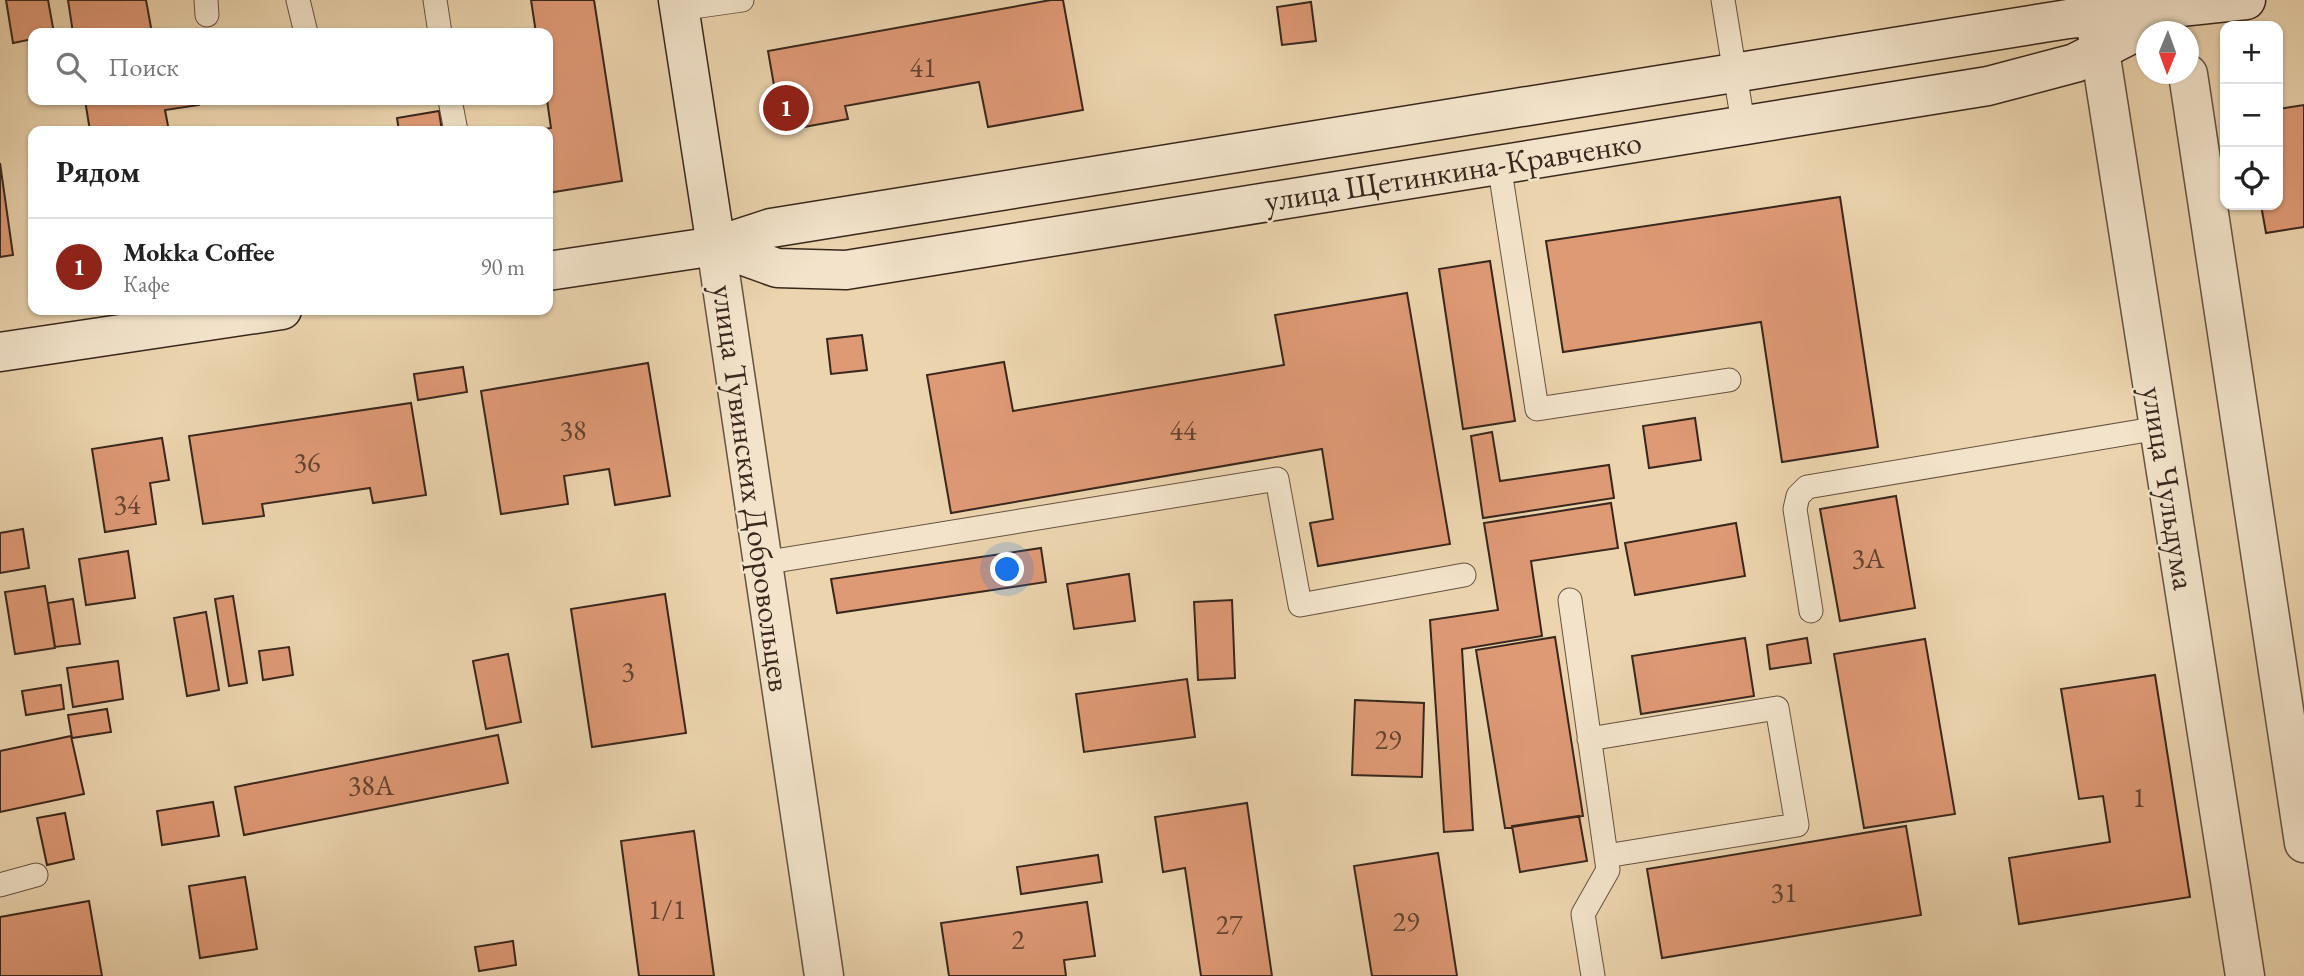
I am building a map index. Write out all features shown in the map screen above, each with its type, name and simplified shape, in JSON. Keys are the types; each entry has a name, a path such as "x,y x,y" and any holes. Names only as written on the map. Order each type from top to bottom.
{"street":[{"name":"улица Щетинкина-Кравченко","path":"553,270 716,246 771,228 2068,19 2096,23 2179,14 2246,0"},
{"name":"улица Тувинских Добровольцев","path":"678,4 824,976"},
{"name":"улица Щетинкина-Кравченко","path":"716,246 777,268 846,271 1743,123 1988,86 2029,77 2096,23"},
{"name":"улица Чульдума","path":"2096,23 2245,976"},
{"path":"2190,84 2292,685 2304,843"},
{"path":"0,352 248,315"}],"lane":[{"path":"298,0 305,28"},
{"path":"435,0 439,28"},
{"path":"678,4 742,0"},
{"path":"1723,0 1743,123"},
{"path":"451,105 455,126"},
{"path":"1499,164 1536,408 1729,380"},
{"path":"1811,611 1795,509 1798,496 1807,487 2159,428"},
{"path":"763,563 1277,479 1300,605 1464,575"},
{"path":"1570,600 1608,870 1583,914 1593,976"},
{"path":"1589,739 1777,708 1797,825 1606,856"},
{"path":"0,885 36,875"}],"building":[{"path":"6,0 48,0 53,28 28,28 28,40 13,43"},
{"path":"68,0 146,0 151,28 72,28"},
{"path":"531,0 594,0 622,181 553,192 553,126 551,126 548,105 553,105 553,28 535,28"},
{"path":"1063,0 1083,110 988,127 979,82 845,106 848,119 782,131 768,51"},
{"path":"1311,2 1316,41 1282,45 1277,7"},
{"path":"86,105 199,105 165,110 168,126 89,126"},
{"path":"2304,105 2304,227 2266,233 2262,210 2283,210 2283,108"},
{"path":"439,111 441,126 398,126 397,118"},
{"path":"0,163 13,255 0,257"},
{"path":"1840,197 1878,447 1782,462 1761,322 1563,352 1546,241"},
{"path":"1490,261 1515,421 1463,429 1439,269"},
{"path":"1407,293 1450,544 1318,566 1310,523 1333,519 1322,449 951,513 927,375 1004,362 1013,411 1284,365 1275,315"},
{"path":"862,335 867,370 831,374 827,339"},
{"path":"648,363 670,496 615,505 609,469 564,476 568,504 501,514 481,391"},
{"path":"463,367 467,392 418,400 414,374"},
{"path":"411,403 426,495 373,503 370,488 262,504 264,516 203,524 189,436"},
{"path":"1695,418 1701,460 1649,468 1643,426"},
{"path":"1492,432 1500,481 1609,465 1614,498 1483,518 1471,436"},
{"path":"162,438 169,480 150,483 156,524 105,532 92,449"},
{"path":"1896,496 1915,608 1840,621 1820,509"},
{"path":"1611,503 1618,548 1531,561 1542,636 1462,649 1473,830 1444,832 1430,620 1498,610 1484,523"},
{"path":"1736,523 1745,576 1635,595 1625,543"},
{"path":"23,529 29,568 0,573 0,533"},
{"path":"1041,548 1046,582 837,613 831,579"},
{"path":"128,551 135,598 86,605 79,559"},
{"path":"1129,574 1135,621 1074,629 1067,584"},
{"path":"45,586 55,648 15,654 5,592"},
{"path":"665,594 686,733 592,747 571,609"},
{"path":"233,596 247,683 229,686 215,599"},
{"path":"73,599 80,644 55,647 48,603"},
{"path":"1232,600 1235,678 1198,680 1194,602"},
{"path":"206,612 219,690 187,696 174,618"},
{"path":"1555,637 1583,816 1505,828 1476,650"},
{"path":"1745,638 1754,696 1641,714 1632,656"},
{"path":"1807,638 1811,663 1770,669 1767,645"},
{"path":"1925,639 1955,814 1864,828 1834,654"},
{"path":"289,647 293,675 263,680 259,651"},
{"path":"508,654 521,722 486,729 473,661"},
{"path":"118,661 123,699 73,707 67,668"},
{"path":"2155,675 2190,897 2019,924 2009,858 2110,842 2103,796 2079,799 2061,689"},
{"path":"1187,679 1195,737 1084,752 1076,694"},
{"path":"61,685 64,709 26,715 22,691"},
{"path":"1355,700 1424,703 1422,777 1352,775"},
{"path":"107,709 111,732 72,738 68,715"},
{"path":"498,735 508,783 244,835 235,787"},
{"path":"71,736 84,794 0,812 0,751"},
{"path":"213,802 219,836 162,845 157,811"},
{"path":"1247,803 1272,976 1201,976 1185,868 1163,872 1155,817"},
{"path":"65,813 74,859 47,865 37,818"},
{"path":"1579,816 1587,861 1520,872 1512,826"},
{"path":"1906,826 1921,915 1662,958 1647,869"},
{"path":"694,831 714,976 639,976 621,841"},
{"path":"1438,853 1457,976 1372,976 1354,866"},
{"path":"1098,855 1102,882 1021,894 1017,867"},
{"path":"245,877 257,949 200,958 189,886"},
{"path":"89,901 102,976 0,976 0,917"},
{"path":"1087,902 1095,956 1064,960 1066,976 949,976 941,923"},
{"path":"513,941 516,965 479,971 475,947"}],"place":[{"name":"Mokka Coffee","path":"786,108"}]}
